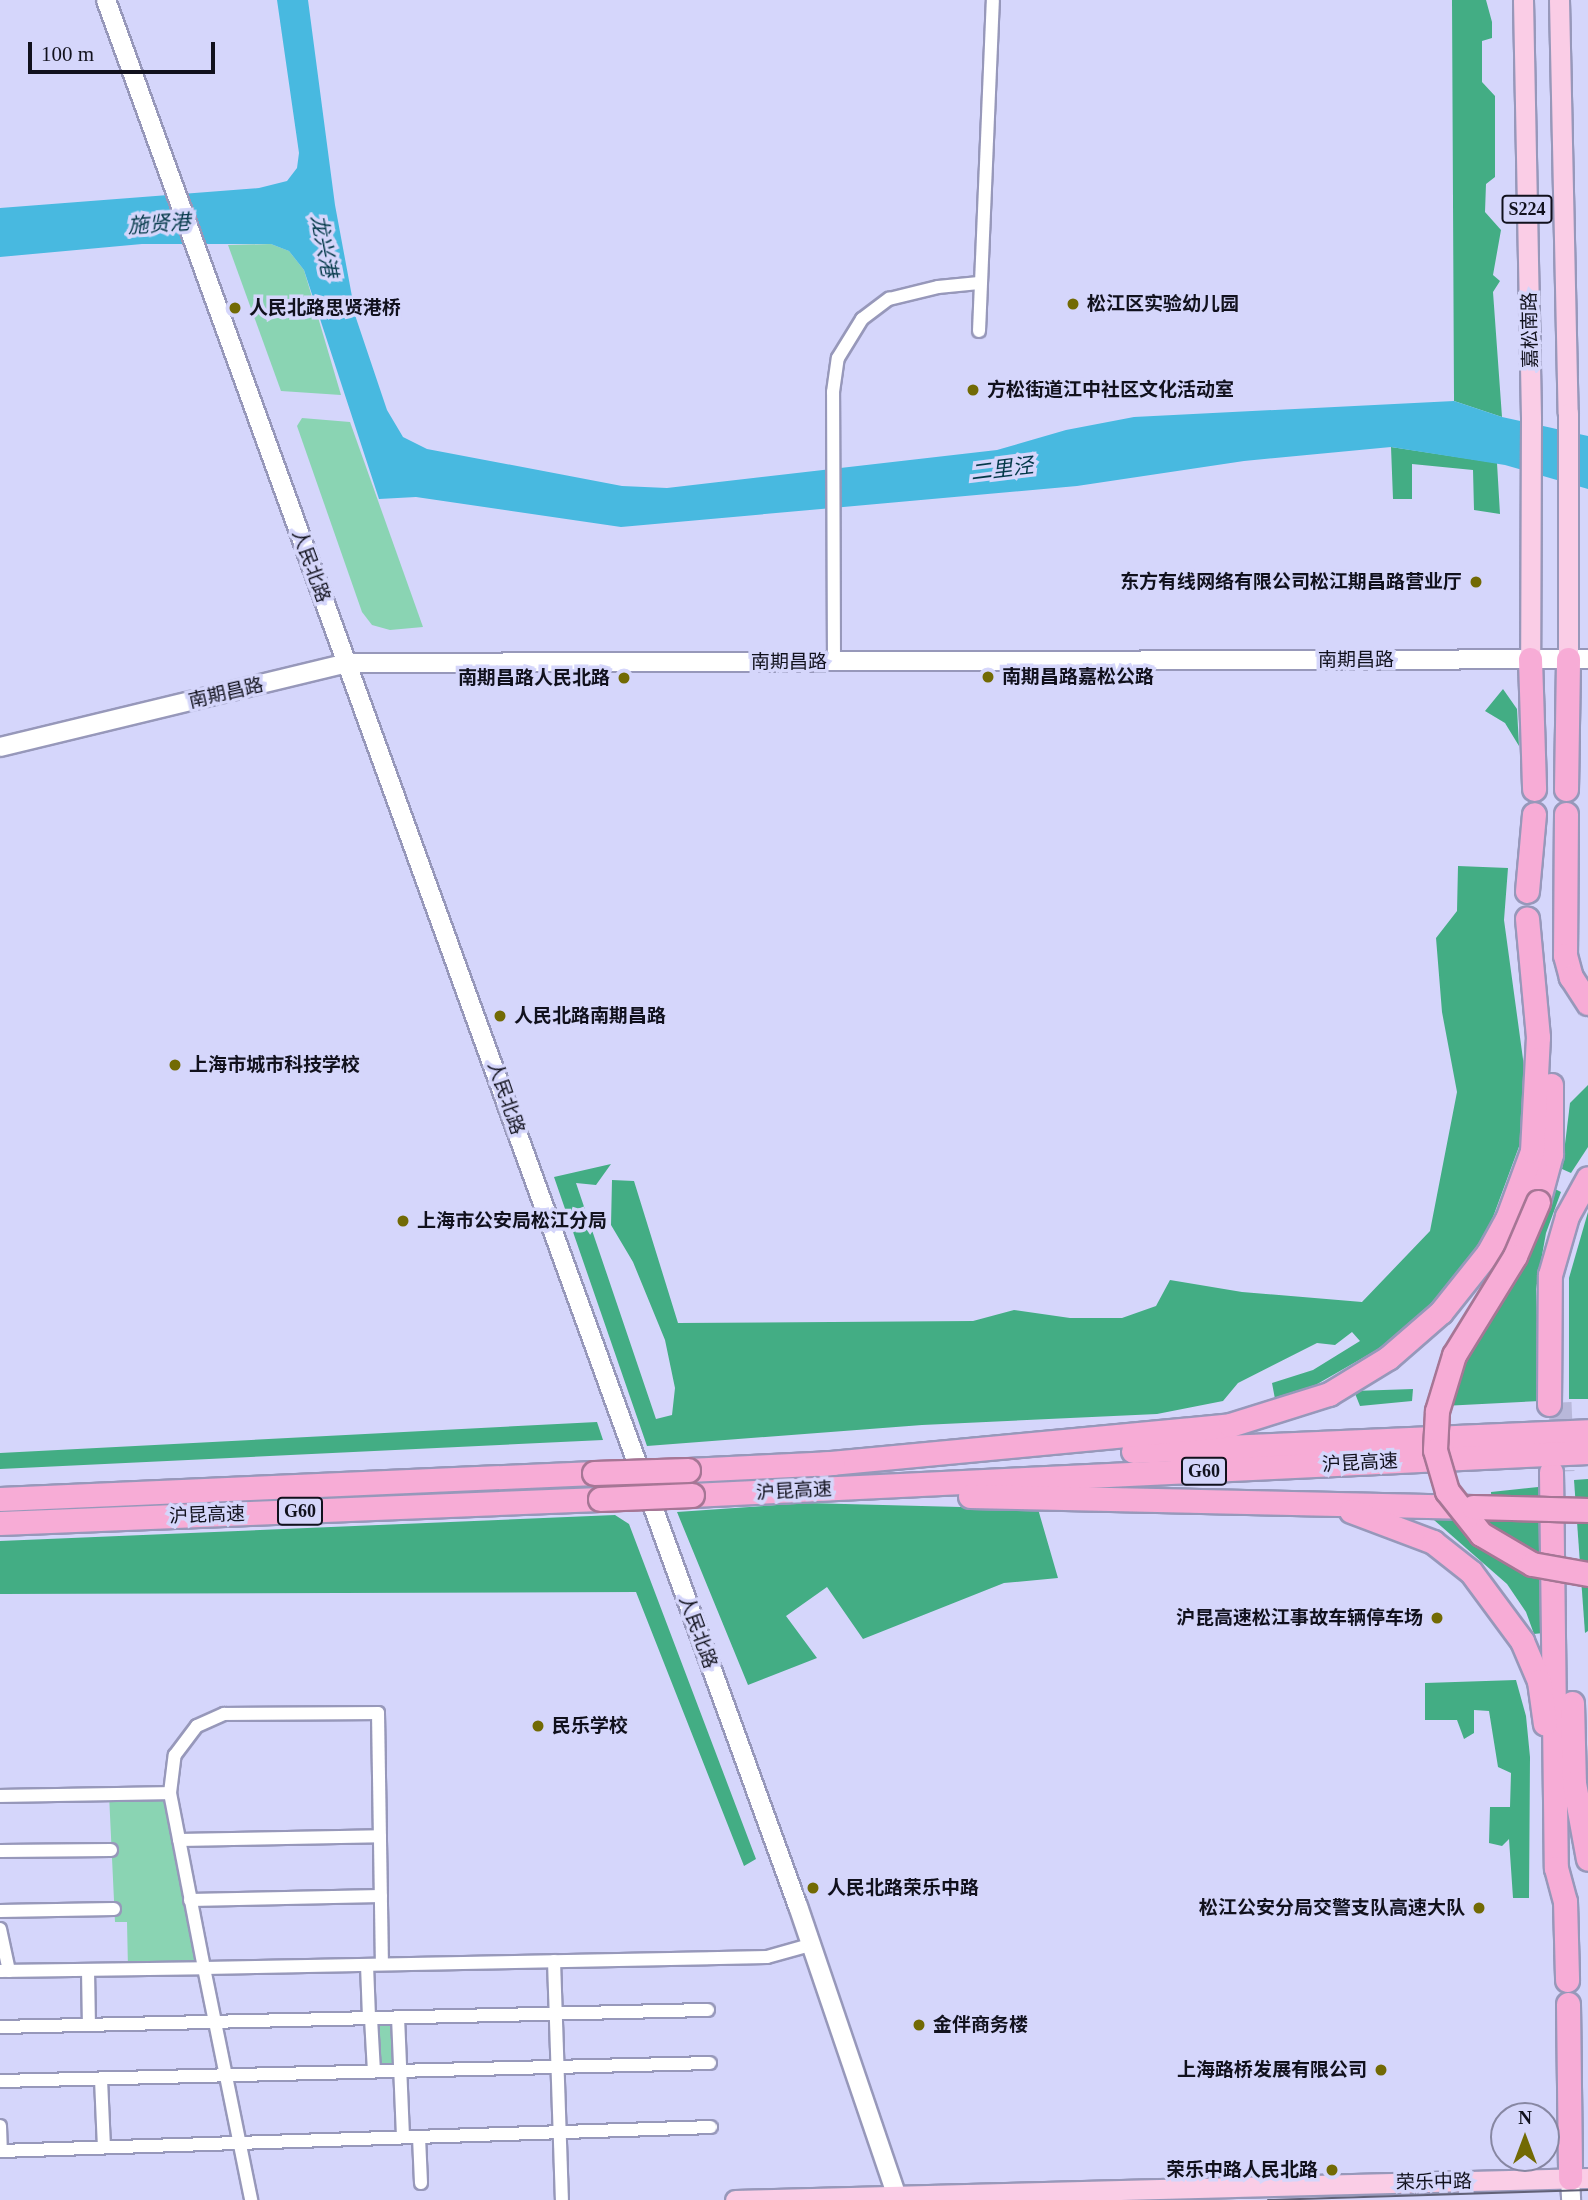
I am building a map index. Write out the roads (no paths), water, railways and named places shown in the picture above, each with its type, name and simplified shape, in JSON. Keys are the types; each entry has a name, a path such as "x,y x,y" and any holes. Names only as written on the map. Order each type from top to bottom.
{"highway":[{"path":"1530,659 1534,789"},
{"path":"1566,789 1578,659"},
{"path":"1527,891 1534,814"},
{"path":"1566,814 1565,955 1572,978 1588,1003"},
{"path":"820,1464 1230,1425 1329,1394 1388,1358 1441,1312 1488,1253 1507,1219 1532,1151 1538,1037 1527,919 1549,1037 1553,1117 1551,1154 1538,1202 1515,1256 1454,1355 1437,1411 1435,1450 1447,1491 1481,1534 1532,1564 1588,1574"},
{"path":"1588,1178 1567,1216 1550,1275 1554,1403 1564,1277 1588,1204"},
{"path":"1393,1440 1588,1424"},
{"name":"沪昆高速","path":"0,1499 1588,1431"},
{"name":"沪昆高速","path":"0,1523 820,1490 1588,1452"},
{"path":"1553,1754 1557,1727 1557,1472 1579,1813 1588,1859"},
{"path":"820,1490 1588,1510"},
{"path":"1303,1502 1388,1523 1433,1542 1471,1572 1522,1641 1539,1681 1553,1754 1556,1868 1565,1901 1567,1980"},
{"path":"1579,1813 1588,1739"},
{"path":"1567,2004 1577,2186"}],"main road":[{"name":"人民北路","path":"106,0 810,1945 898,2199"},
{"name":"嘉松南路","path":"1523,0 1531,419 1530,659"},
{"name":"嘉松南路","path":"1559,0 1570,493 1578,659"},
{"name":"南期昌路","path":"0,747 347,663 1578,659"},
{"name":"荣乐中路","path":"735,2200 1577,2186"}],"street":[{"path":"979,331 993,0"},
{"path":"834,662 832,459 833,391 838,358 862,319 889,299 938,286 979,283"},
{"path":"251,2200 170,1793 175,1755 197,1726 224,1714 378,1713 382,1964"},
{"path":"0,1796 170,1793"},
{"path":"179,1840 380,1836"},
{"path":"0,1851 111,1850"},
{"path":"190,1900 381,1896"},
{"path":"0,1911 114,1909"},
{"path":"0,1929 4,1971 767,1957 810,1945"},
{"path":"554,1961 562,2200"},
{"path":"367,1965 374,2071"},
{"path":"88,1970 89,2025"},
{"path":"0,2027 708,2010"},
{"path":"398,2017 403,2137"},
{"path":"0,2081 710,2063"},
{"path":"101,2078 104,2147"},
{"path":"0,2126 0,2151 711,2127"},
{"path":"419,2137 421,2183"}],"water":[{"path":"277,0 308,0 335,205 356,318 387,410 403,437 427,449 622,486 667,488 997,450 1066,430 1134,417 1454,401 1502,417 1588,436 1588,489 1505,465 1391,447 1244,461 1077,486 621,527 416,497 379,499 304,270 289,251 271,244 142,244 0,257 0,208 259,188 287,181 297,168 299,153"}],"tunnel":[{"path":"1560,1402 1563,1471"}],"tram line":[{"path":"1268,2200 1588,2190"}],"place":[{"name":"松江区实验幼儿园","path":"1073,304"},
{"name":"人民北路思贤港桥","path":"235,308"},
{"name":"方松街道江中社区文化活动室","path":"973,390"},
{"name":"东方有线网络有限公司松江期昌路营业厅","path":"1476,582"},
{"name":"南期昌路嘉松公路","path":"988,677"},
{"name":"南期昌路人民北路","path":"624,678"},
{"name":"人民北路南期昌路","path":"500,1016"},
{"name":"上海市城市科技学校","path":"175,1065"},
{"name":"上海市公安局松江分局","path":"403,1221"},
{"name":"沪昆高速松江事故车辆停车场","path":"1437,1618"},
{"name":"民乐学校","path":"538,1726"},
{"name":"人民北路荣乐中路","path":"813,1888"},
{"name":"松江公安分局交警支队高速大队","path":"1479,1908"},
{"name":"金伴商务楼","path":"919,2025"},
{"name":"上海路桥发展有限公司","path":"1381,2070"},
{"name":"荣乐中路人民北路","path":"1332,2170"}],"water label":[{"name":"施贤港","path":"159,224"},
{"name":"龙兴港","path":"324,246"},
{"name":"二里泾","path":"1002,469"}]}
